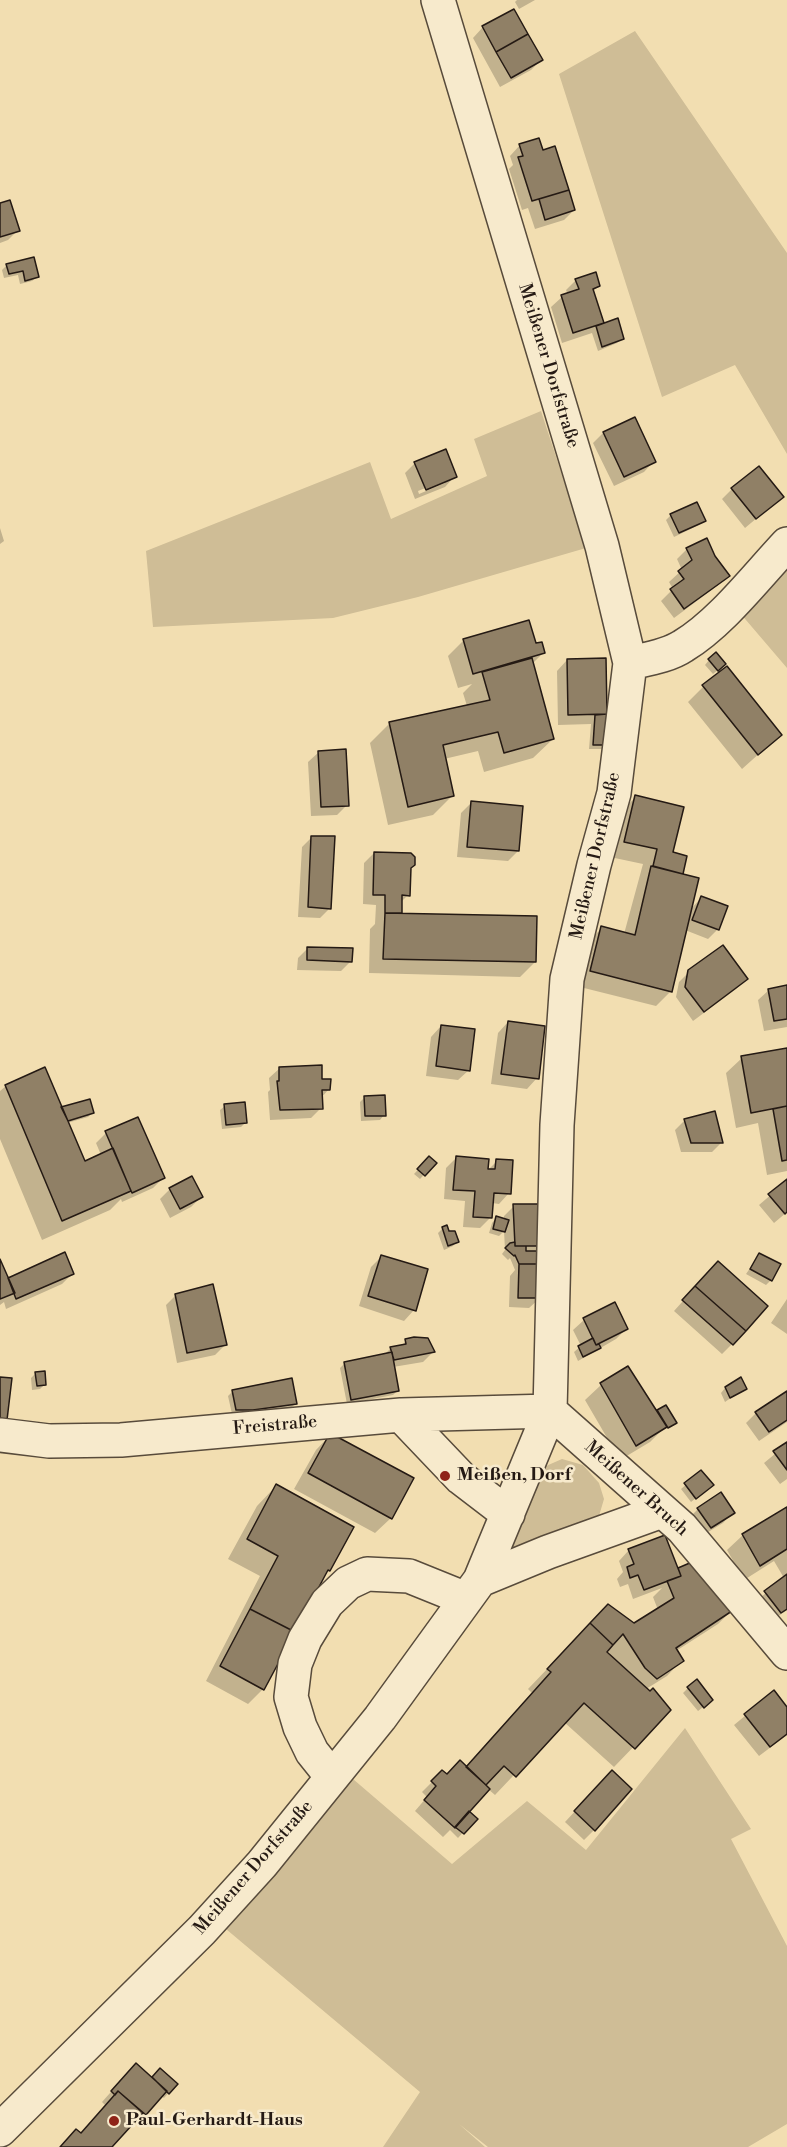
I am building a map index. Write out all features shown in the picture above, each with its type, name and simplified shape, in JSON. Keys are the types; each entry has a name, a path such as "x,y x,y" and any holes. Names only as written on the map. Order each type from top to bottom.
{"street":[{"name":"Meißener Dorfstraße","path":"0,2130 202,1930 262,1863 380,1718 473,1589 508,1514 550,1411 557,1125 567,980 594,865 614,793 630,663 602,546 438,0"},
{"path":"630,663 657,657 682,647 712,624 787,544"},
{"name":"Freistraße","path":"0,1435 49,1442 121,1440 401,1415 550,1411"},
{"name":"Meißener Bruch","path":"550,1411 681,1528 787,1653"},
{"path":"401,1415 461,1478 508,1514"},
{"path":"332,1777 312,1752 300,1727 291,1696 295,1664 305,1638 327,1603 348,1583 367,1574 409,1576 473,1589 548,1552 662,1511"}],"shaded area":[{"path":"635,31 787,253 787,454 735,365 662,397 559,74"},
{"path":"541,411 586,548 418,597 333,618 153,627 146,551 370,462 391,519 487,476 474,439"},
{"path":"787,562 787,668 740,613"},
{"path":"562,1459 583,1465 599,1483 604,1499 599,1516 585,1529 512,1551 508,1543 546,1466"},
{"path":"685,1728 751,1829 731,1839 787,1946 787,2124 748,2147 488,2147 459,2124 485,2147 383,2147 420,2092 220,1924 353,1779 452,1864 527,1801 586,1850"}],"building":[{"path":"514,9 528,34 496,52 482,26"},
{"path":"528,34 543,60 511,78 496,52"},
{"path":"539,138 543,150 555,146 569,190 532,201 518,157 523,156 519,144"},
{"path":"569,190 575,210 545,220 539,199"},
{"path":"10,200 20,231 0,237 0,203"},
{"path":"34,257 39,277 25,281 23,271 9,274 6,264"},
{"path":"596,272 600,286 593,289 604,323 573,333 561,295 579,289 575,279"},
{"path":"618,318 624,339 602,347 596,326"},
{"path":"635,417 656,462 624,477 603,432"},
{"path":"446,449 457,477 426,490 414,462"},
{"path":"759,466 784,497 756,519 731,488"},
{"path":"697,502 706,521 679,533 670,514"},
{"path":"707,538 715,556 730,576 684,609 670,589 684,579 678,571 692,560 686,548"},
{"path":"529,620 536,643 542,642 545,653 473,674 463,639"},
{"path":"716,652 726,664 718,671 708,659"},
{"path":"532,658 554,739 504,753 498,732 443,745 454,796 408,807 389,722 490,700 482,672"},
{"path":"606,658 607,714 568,715 567,659"},
{"path":"727,666 782,735 758,755 702,685"},
{"path":"607,714 610,745 593,745 595,715"},
{"path":"346,749 349,806 321,807 318,751"},
{"path":"635,795 684,807 673,852 687,856 683,874 653,866 657,849 624,842"},
{"path":"471,801 523,806 519,851 467,847"},
{"path":"311,836 335,836 331,909 308,907"},
{"path":"374,852 411,853 415,857 415,865 411,868 410,896 402,895 402,913 385,913 385,895 373,895"},
{"path":"651,866 699,878 672,992 590,971 601,926 635,935"},
{"path":"701,896 728,906 719,930 692,920"},
{"path":"385,913 537,916 536,962 383,959"},
{"path":"723,945 748,979 704,1012 685,987 688,970"},
{"path":"307,947 353,948 352,962 307,960"},
{"path":"787,985 787,1019 774,1021 768,989"},
{"path":"508,1021 545,1026 539,1079 501,1074"},
{"path":"441,1025 475,1029 470,1071 436,1066"},
{"path":"787,1048 787,1106 751,1113 741,1056"},
{"path":"322,1065 322,1079 331,1079 330,1090 322,1090 323,1109 280,1110 277,1081 279,1081 279,1067"},
{"path":"45,1067 85,1161 113,1148 131,1191 62,1221 5,1085"},
{"path":"385,1095 386,1116 365,1116 364,1096"},
{"path":"90,1099 94,1113 68,1121 61,1107"},
{"path":"245,1102 247,1123 226,1125 224,1104"},
{"path":"787,1106 787,1160 782,1161 773,1109"},
{"path":"715,1111 723,1143 691,1143 684,1119"},
{"path":"138,1117 165,1178 132,1193 105,1131"},
{"path":"429,1156 437,1163 425,1176 417,1169"},
{"path":"456,1156 489,1159 488,1169 495,1169 496,1159 513,1160 511,1194 494,1193 492,1218 473,1217 475,1191 453,1190"},
{"path":"192,1176 203,1197 180,1209 169,1188"},
{"path":"787,1179 787,1212 785,1214 768,1194"},
{"path":"513,1204 542,1204 542,1246 515,1246"},
{"path":"496,1216 509,1220 505,1232 493,1229"},
{"path":"447,1225 449,1231 455,1231 459,1242 448,1246 442,1227"},
{"path":"515,1242 515,1246 526,1246 526,1251 542,1251 542,1264 519,1264 515,1255 505,1248"},
{"path":"65,1252 74,1274 16,1299 8,1278"},
{"path":"759,1253 781,1264 772,1281 750,1269"},
{"path":"381,1255 428,1269 416,1311 368,1296"},
{"path":"0,1259 15,1293 0,1299"},
{"path":"718,1261 768,1306 746,1331 695,1286"},
{"path":"519,1264 542,1264 541,1298 518,1298"},
{"path":"213,1284 227,1345 187,1353 175,1294"},
{"path":"695,1286 746,1331 733,1345 682,1300"},
{"path":"615,1302 628,1329 596,1345 583,1318"},
{"path":"428,1338 435,1352 394,1360 390,1347 406,1344 405,1339"},
{"path":"593,1338 596,1345 599,1344 601,1348 583,1357 578,1346"},
{"path":"392,1352 399,1391 351,1400 344,1362"},
{"path":"628,1366 667,1427 636,1446 600,1383"},
{"path":"45,1371 46,1385 37,1386 35,1372"},
{"path":"0,1377 12,1378 7,1420 0,1419"},
{"path":"741,1377 747,1389 730,1398 725,1387"},
{"path":"292,1378 297,1404 236,1410 232,1390"},
{"path":"787,1391 787,1420 769,1432 755,1412"},
{"path":"666,1405 677,1423 668,1428 657,1410"},
{"path":"330,1433 414,1478 392,1519 308,1473"},
{"path":"787,1442 787,1470 773,1451"},
{"path":"701,1470 714,1485 696,1499 684,1483"},
{"path":"276,1484 354,1527 295,1632 250,1609 278,1556 247,1539"},
{"path":"721,1492 735,1513 711,1528 697,1508"},
{"path":"787,1507 787,1549 760,1566 742,1534"},
{"path":"665,1535 681,1576 644,1590 638,1575 630,1578 627,1567 634,1564 628,1549"},
{"path":"692,1562 735,1609 676,1648 684,1661 657,1679 645,1668 623,1634 613,1645 590,1623 608,1604 634,1623 674,1598 667,1581 681,1576 678,1568"},
{"path":"787,1574 787,1609 781,1613 764,1591"},
{"path":"250,1609 295,1632 264,1690 220,1666"},
{"path":"590,1623 613,1645 607,1652 650,1691 653,1688 671,1710 635,1749 584,1703 516,1777 504,1766 486,1785 466,1767 551,1672 547,1669"},
{"path":"697,1679 713,1700 704,1708 687,1687"},
{"path":"774,1690 787,1707 787,1734 770,1747 744,1714"},
{"path":"460,1760 490,1789 455,1828 424,1800 436,1786 431,1781 442,1770 447,1774"},
{"path":"612,1770 632,1789 595,1831 574,1811"},
{"path":"469,1811 478,1819 464,1834 455,1827"},
{"path":"136,2063 167,2091 146,2115 118,2091 115,2095 111,2091"},
{"path":"160,2068 178,2084 169,2094 152,2077"},
{"name":"Paul-Gerhardt-Haus","path":"118,2091 143,2113 112,2147 60,2147 76,2129 81,2133"}],"place":[{"name":"Meißen, Dorf","path":"445,1476"},
{"name":"Paul-Gerhardt-Haus","path":"114,2121"}]}
